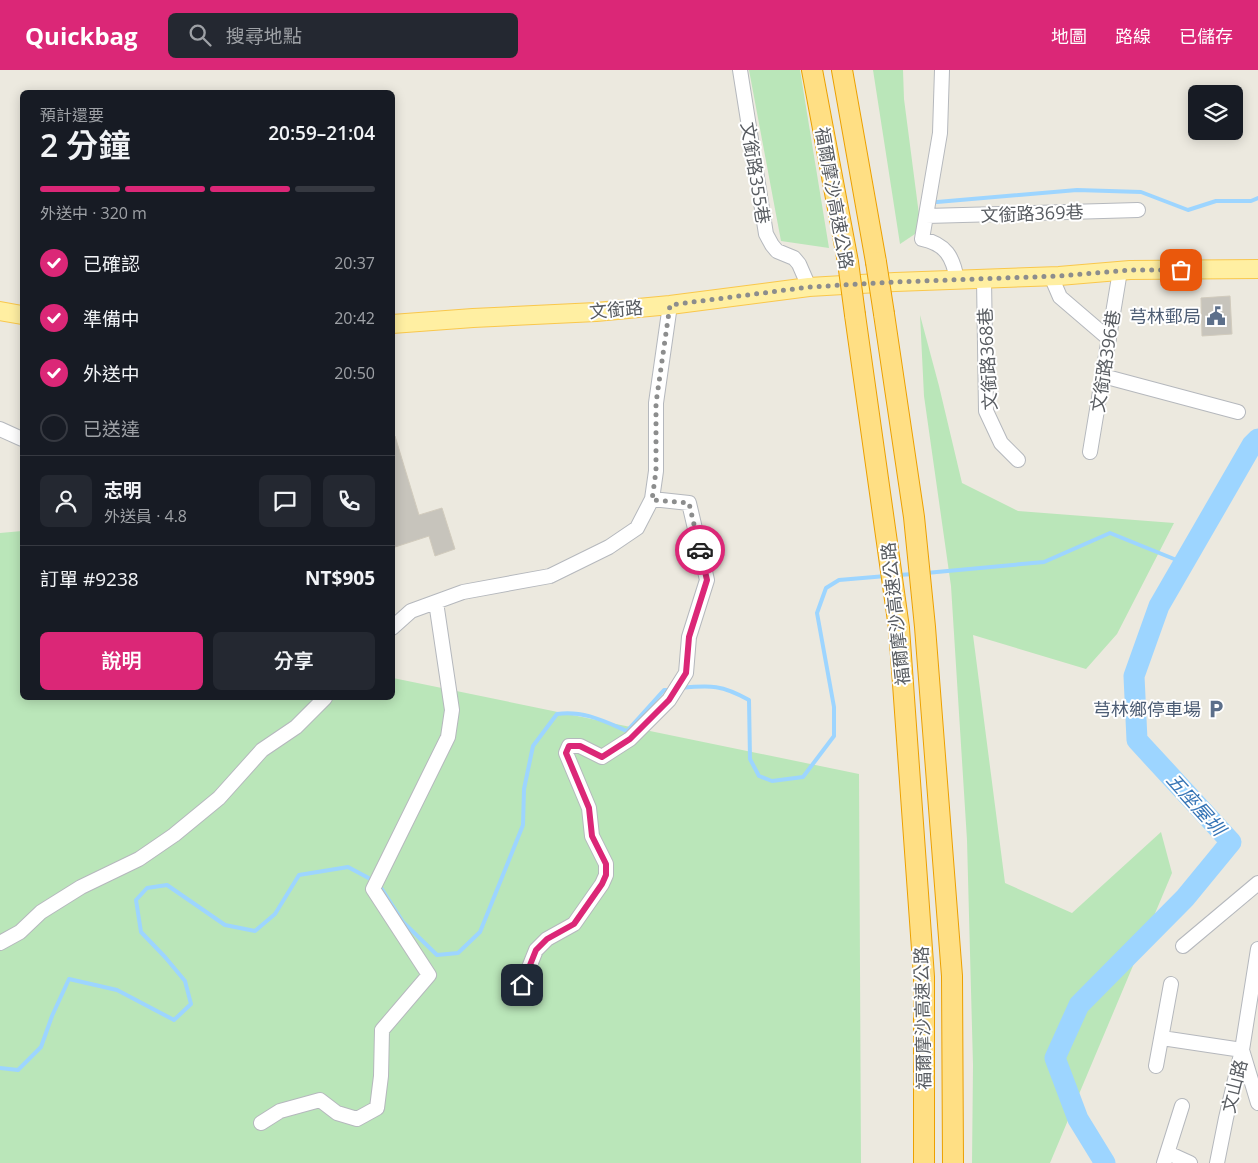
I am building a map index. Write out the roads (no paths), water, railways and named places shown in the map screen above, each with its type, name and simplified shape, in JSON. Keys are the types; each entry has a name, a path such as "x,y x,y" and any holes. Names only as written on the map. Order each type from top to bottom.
{"highway":[{"name":"福爾摩沙高速公路","path":"812,70 848,262 900,628 924,977 924,1163"},
{"name":"福爾摩沙高速公路","path":"842,70 876,262 914,517 925,627 952,976 953,1163"}],"main road":[{"name":"文銜路","path":"395,324 596,312 670,305 809,287 1120,271 1258,269"},
{"path":"0,311 20,316"}],"street":[{"name":"文銜路355巷","path":"740,70 766,234 777,251 794,258 799,264 809,287"},
{"path":"942,70 940,133 922,239 935,242 950,255 957,280"},
{"name":"文銜路369巷","path":"926,216 1138,210"},
{"name":"文銜路396巷","path":"1090,452 1120,271"},
{"path":"1051,276 1060,297 1109,339"},
{"name":"文銜路368巷","path":"984,279 986,411 1001,443 1018,460"},
{"path":"395,625 411,611 463,592 550,576 609,547 637,528 652,500 656,471 656,403 670,305"},
{"path":"1103,376 1238,412"},
{"path":"0,429 20,438"},
{"path":"522,985 536,950 547,939 574,924 602,884 606,875 606,864 592,836 589,808 566,753 569,746 580,746 602,757 630,739 669,700 686,673 689,637 707,580 689,503 652,500"},
{"path":"261,1123 280,1111 320,1100 337,1114 357,1120 377,1108 381,1076 382,1030 429,975 373,889 448,737 452,710 436,602"},
{"path":"0,943 14,936 41,912 73,892 139,859 174,835 219,798 262,750 296,727 323,700"},
{"path":"1183,946 1258,883"},
{"name":"文山路","path":"1217,1163 1242,1050 1258,949"},
{"path":"1156,1066 1171,984"},
{"path":"1162,1038 1242,1050 1258,1103"},
{"path":"1182,1106 1166,1158 1190,1163"}],"waterway":[{"path":"937,202 1077,190 1141,192 1188,210 1216,201 1251,201 1258,198"},
{"name":"五座屋圳","path":"1105,1163 1078,1119 1055,1058 1079,1005 1185,898 1231,842 1137,740 1134,676 1159,606 1252,445 1258,439"},
{"path":"926,573 1044,562 1110,533 1184,563"},
{"path":"898,575 914,574"},
{"path":"681,688 716,687 731,691 749,700 750,759 759,776 772,781 803,777 834,736 834,707 817,613 826,588 839,580 886,576"},
{"path":"0,1068 18,1070 41,1047 52,1016 69,979 117,990 174,1020 191,1004 185,981 141,932 136,900 147,888 167,885 225,925 255,931 275,914 299,875 348,867 378,883 403,922 437,955 458,953 480,932 523,825 524,789 533,746 557,714 584,715 627,731 664,690 672,690"}],"place":[{"name":"芎林郵局","path":"1216,316"},
{"name":"芎林鄉停車場","path":"1216,709"}]}
